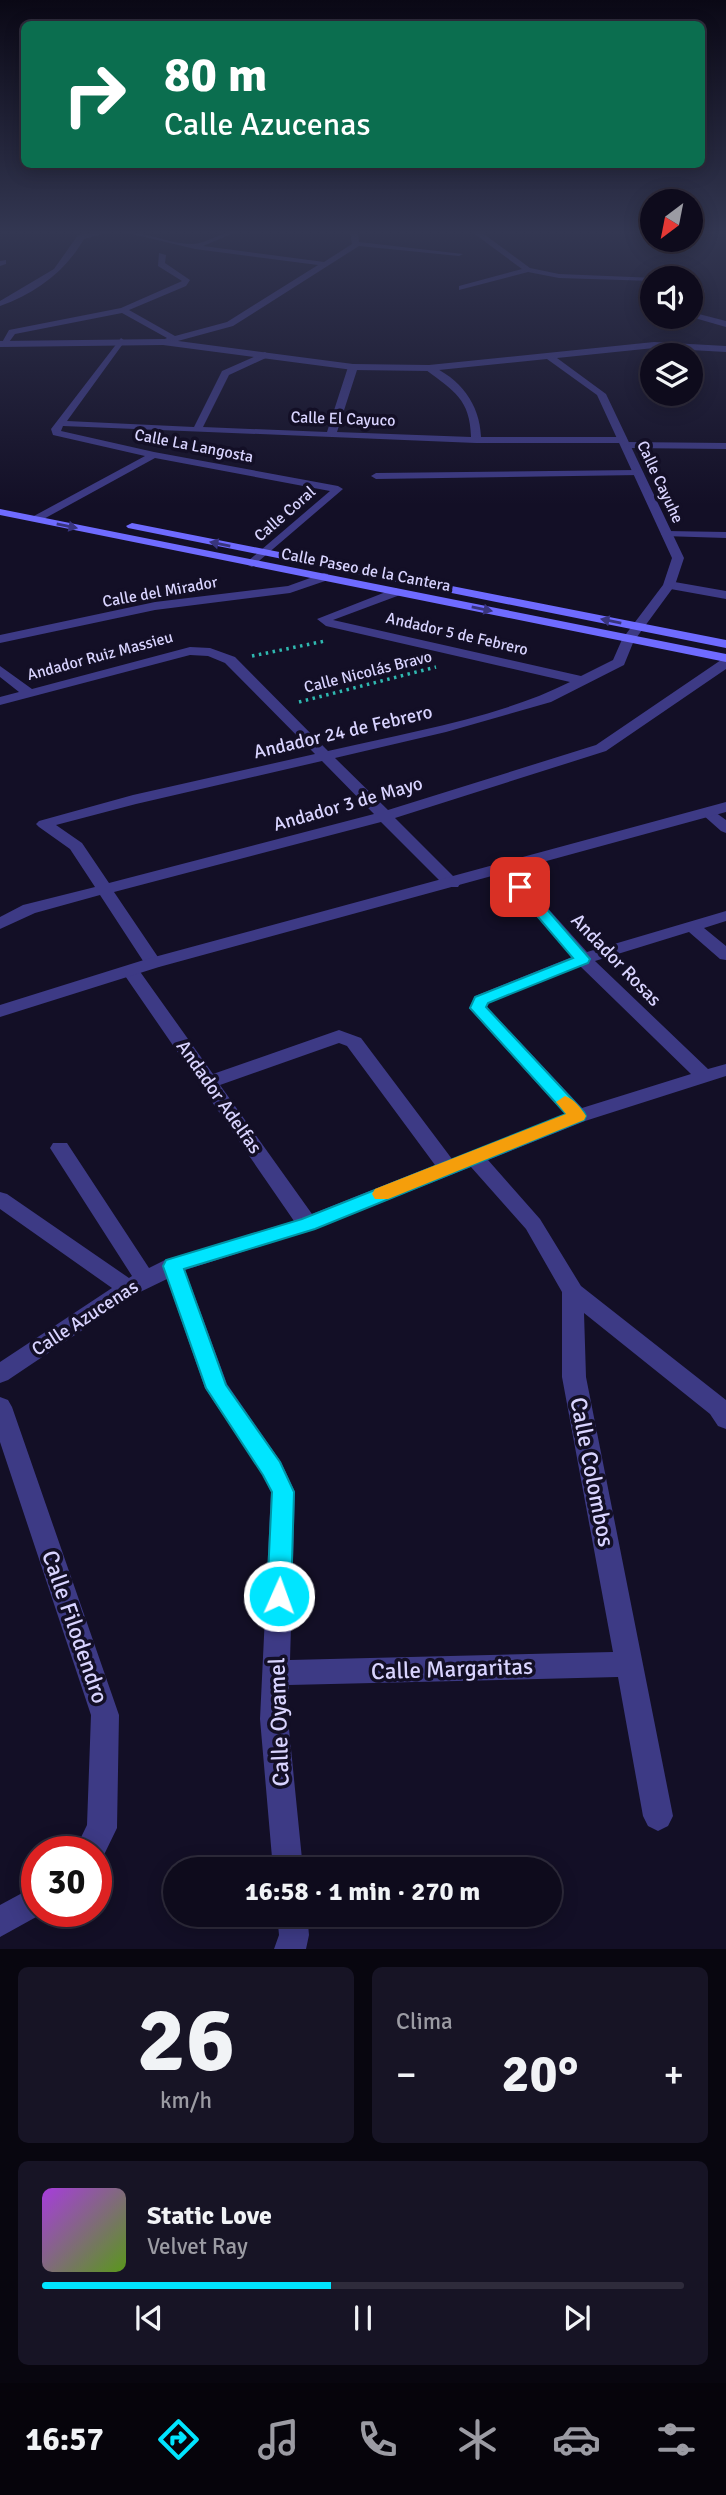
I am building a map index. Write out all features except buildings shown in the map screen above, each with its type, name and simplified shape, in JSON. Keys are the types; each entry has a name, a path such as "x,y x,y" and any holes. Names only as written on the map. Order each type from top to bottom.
{"main road":[{"name":"Calle Paseo de la Cantera","path":"0,500 265,552 632,632 726,660"},
{"name":"Calle Paseo de la Cantera","path":"0,512 396,592 632,632 726,643"}],"street":[{"path":"2,344 12,332 58,323"},
{"path":"146,323 174,339"},
{"path":"163,342 232,323"},
{"path":"62,423 121,341"},
{"path":"2,344 163,342 353,367 429,368 654,345 726,349"},
{"name":"Calle Cayuhe","path":"546,354 601,394 678,558 669,585 632,632"},
{"path":"197,430 225,373 265,355"},
{"path":"331,434 353,367"},
{"path":"429,368 469,401 476,416 476,440"},
{"name":"Calle El Cayuco","path":"62,423 80,426 476,440 726,446"},
{"name":"Calle La Langosta","path":"62,423 56,429 57,433 64,436 338,489"},
{"path":"36,519 154,455"},
{"path":"376,476 636,473"},
{"name":"Calle Coral","path":"251,563 338,489"},
{"path":"667,534 726,535"},
{"name":"Calle del Mirador","path":"0,639 155,606 290,589 324,578"},
{"path":"669,585 726,595"},
{"name":"Andador 5 de Febrero","path":"396,592 323,619 326,622 584,681"},
{"name":"Andador 24 de Febrero","path":"104,891 76,846 44,824 467,722 546,699 619,662 632,632"},
{"name":"Andador Ruiz Massieu","path":"0,701 190,651 210,652 230,660"},
{"path":"230,660 452,884"},
{"name":"Andador 3 de Mayo","path":"0,924 29,909 385,816 601,748 726,660"},
{"path":"0,670 29,693"},
{"path":"0,1011 153,963 452,884 726,807"},
{"path":"708,812 726,828"},
{"name":"Andador Rosas","path":"504,869 583,959 703,1075"},
{"path":"104,891 153,963"},
{"path":"578,1116 478,1008 481,1000 583,959 726,916"},
{"path":"692,926 726,955"},
{"name":"Andador Adelfas","path":"130,970 308,1224"},
{"path":"209,1082 339,1036 354,1042 447,1167"},
{"name":"Calle Azucenas","path":"0,1374 137,1284 173,1266 308,1224 578,1116 726,1070"},
{"path":"60,1148 137,1284"},
{"name":"Calle Colombos","path":"474,1157 533,1224 573,1292 574,1377 658,1816"},
{"path":"0,1199 137,1284"},
{"name":"Calle Oyamel","path":"173,1266 217,1388 272,1469 283,1492 274,1719 287,1857"},
{"path":"573,1292 718,1407 726,1419"},
{"name":"Calle Filodendro","path":"0,1407 105,1715 102,1828 98,1836"},
{"name":"Calle Margaritas","path":"276,1674 628,1664"},
{"path":"0,1922 21,1910"},
{"path":"290,1949 293,1927"}],"path":[{"path":"230,660 333,639 356,629"},
{"name":"Calle Nicolás Bravo","path":"275,708 443,665 466,654"}],"slow traffic":[{"path":"381,1194 578,1116 565,1102"}],"route":[{"path":"279,1596 283,1492 272,1469 217,1388 173,1266 308,1224 578,1116 478,1008 481,1000 583,959 520,887"}]}
